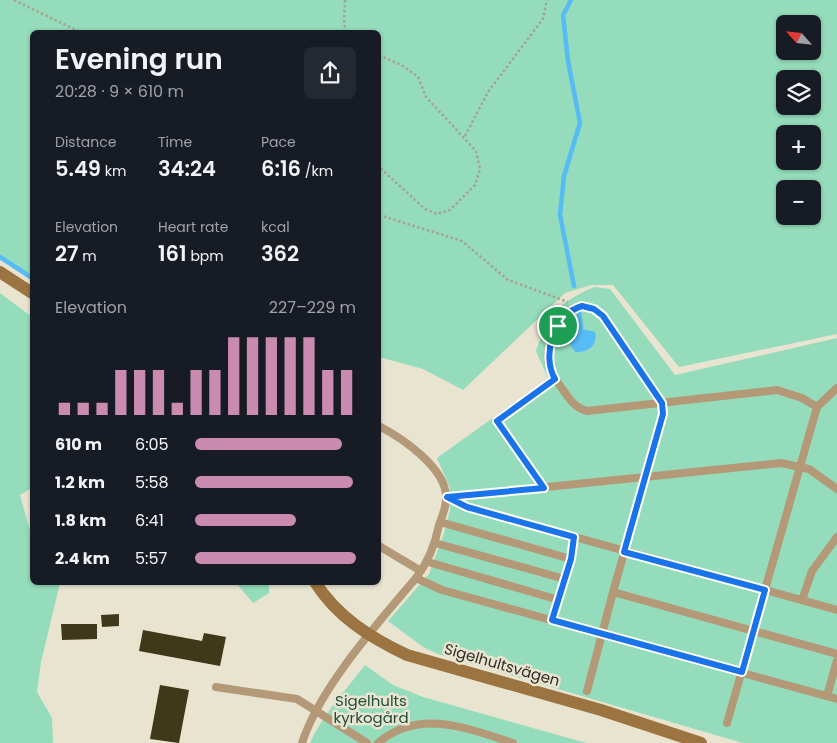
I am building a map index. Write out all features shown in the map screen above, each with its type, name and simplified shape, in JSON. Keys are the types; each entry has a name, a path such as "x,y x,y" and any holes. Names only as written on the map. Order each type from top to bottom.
{"street":[{"path":"0,272 30,292"},
{"name":"Sigelhultsvägen","path":"318,585 340,612 369,636 408,655 601,710 701,743"}],"lane":[{"path":"587,691 663,414 662,403 603,316 594,309 582,306 575,308 558,326 549,346 548,363 555,379 572,403 579,409 587,411 662,403 778,390 802,398 817,407"},
{"path":"544,488 497,421 555,379"},
{"path":"727,723 817,407 837,388"},
{"path":"302,743 316,709 369,636 428,562 447,497 434,467 419,452 381,427"},
{"path":"447,497 781,463 808,469 837,489"},
{"path":"447,497 467,507 837,610"},
{"path":"440,522 571,559"},
{"path":"552,620 571,559 574,537"},
{"path":"802,600 812,571 837,537"},
{"path":"435,543 564,579"},
{"path":"381,547 442,590 837,699"},
{"path":"428,562 559,600"},
{"path":"613,592 837,654"},
{"path":"827,696 837,660"},
{"path":"216,687 282,695 297,699 316,709 367,743"},
{"path":"378,743 398,730 426,722 440,722 513,743"}],"path":[{"path":"14,0 76,30"},
{"path":"345,0 346,30"},
{"path":"465,136 488,92 543,19 547,0"},
{"path":"381,56 404,66 418,77 426,97 448,122 465,136 476,151 480,169 475,185 450,210 437,214 425,209 381,169"},
{"path":"381,216 462,241 508,280 571,303 575,308"}],"green space":[{"path":"0,0 837,0 837,334 679,367 613,285 591,285 565,293 463,390 423,369 381,358 381,30 30,30 30,277 0,256"},
{"path":"594,287 610,289 675,375 837,338 837,743 743,743 438,654 423,647 388,621 429,574 444,533 450,510 450,488 437,458 548,378 536,351 545,327 556,311 563,305"},
{"path":"0,293 30,316 30,489 20,495 30,531 30,585 60,585 41,662 37,692 52,718 53,743 0,743"},
{"path":"238,585 269,585 269,593 253,603"},
{"name":"Sigelhults kyrkogård","path":"365,665 393,685 423,697 586,743 310,743 328,712"}],"water":[{"path":"565,325 595,332 595,341 591,347 588,350 575,352 562,332"}],"building":[{"path":"119,614 119,626 102,627 101,615"},
{"path":"61,624 97,624 97,639 62,640"},
{"path":"143,630 202,641 204,633 226,637 220,666 139,651"},
{"path":"160,685 189,690 179,743 150,739"}],"waterway":[{"path":"571,0 563,15 568,61 580,123 564,176 560,215 574,286"},
{"path":"0,257 30,277"},
{"path":"579,312 581,327"}],"route":[{"path":"582,306 594,309 603,316 662,403 663,414 624,552 765,590 742,672 552,620 571,559 574,537 467,507 447,497 544,488 497,421 524,399 555,379 548,363 548,352 558,326 575,308 582,306"}]}
